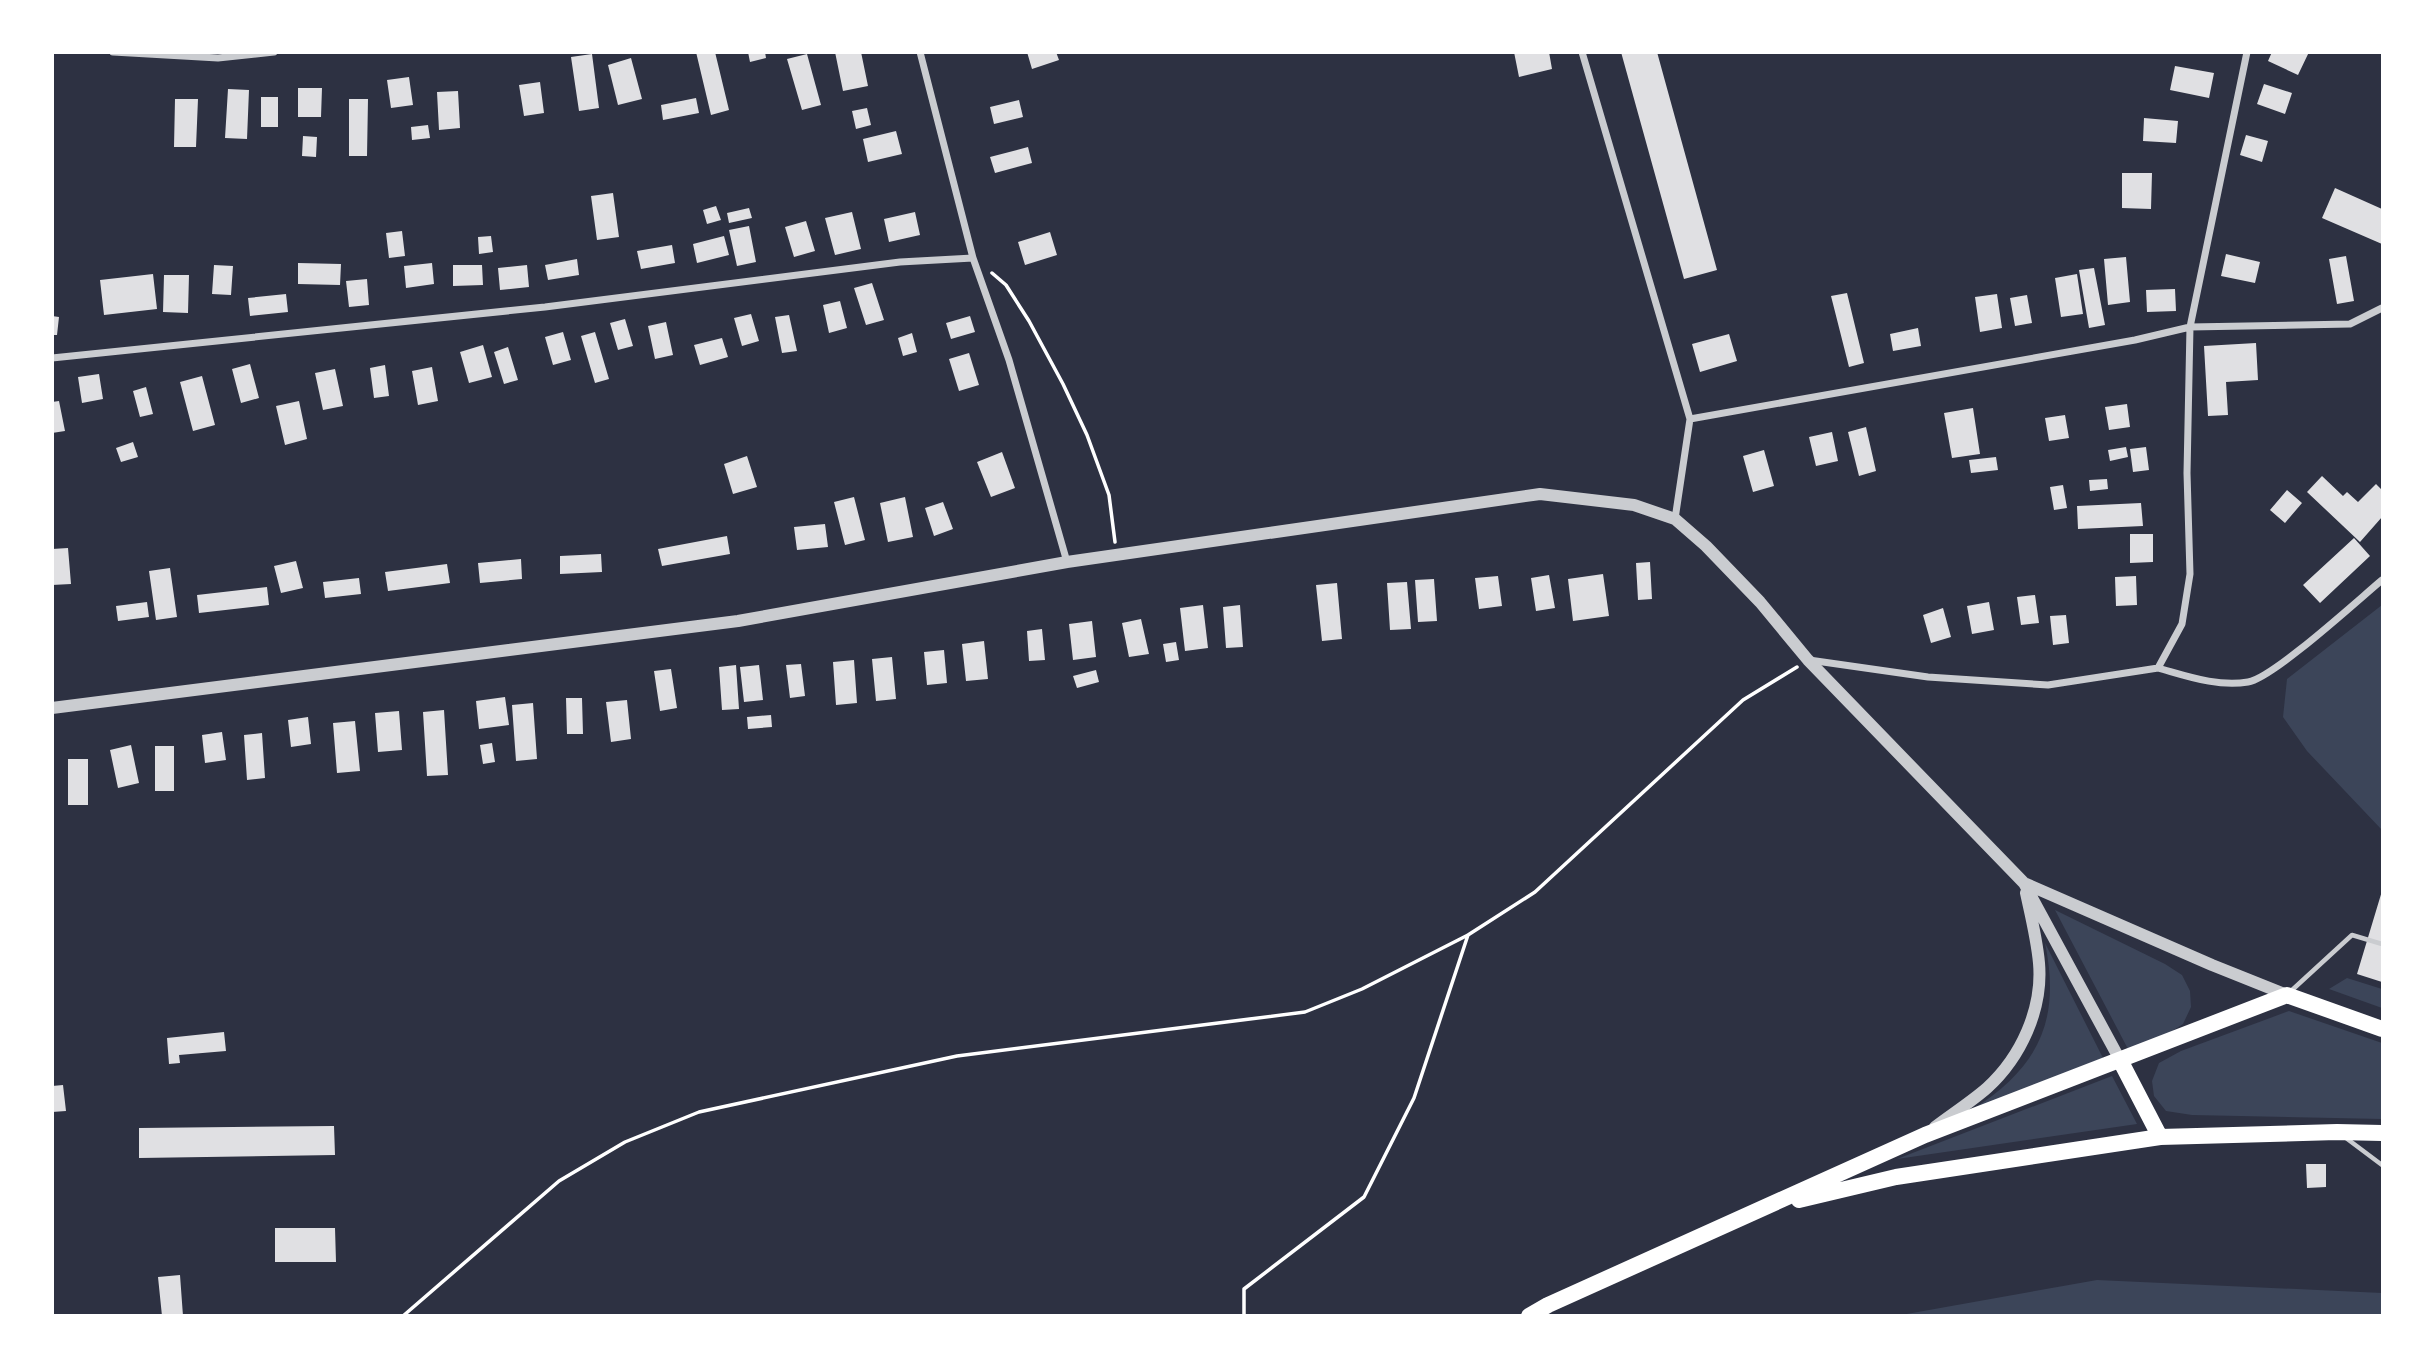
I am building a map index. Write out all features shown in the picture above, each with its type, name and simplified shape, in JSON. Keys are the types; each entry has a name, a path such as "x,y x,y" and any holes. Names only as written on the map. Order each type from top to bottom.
{"main road":[{"path":"1529,1315 1925,1135 2287,995 2382,1029"},
{"path":"2120,1060 2160,1137"},
{"path":"1762,1209 1896,1177 2160,1137 2382,1133"}],"street":[{"path":"113,52 218,58 274,52"},
{"path":"920,52 973,258 1009,360 1066,562"},
{"path":"1582,52 1690,419 1675,519"},
{"path":"2158,667 2182,624 2190,574 2187,473 2190,327 2247,52"},
{"path":"52,358 531,309 900,262 973,258"},
{"path":"1690,419 2135,340 2190,327 2350,324 2382,308"},
{"path":"52,708 738,621 1066,562 1540,494 1634,505 1675,519 1706,546 1760,602 1808,660 2024,883 2120,1060"},
{"path":"1808,660 1928,677 2048,685 2158,667 2208,683 2251,682 2283,663 2382,580"},
{"path":"2024,883 2287,995"},
{"path":"1925,1135 1988,1087 2013,1058 2030,1026 2038,996 2039,964 2024,883"}],"lane":[{"path":"2287,995 2353,935 2382,944"},
{"path":"2337,1132 2382,1165"}],"path":[{"path":"973,258 1006,285 1063,384 1087,435 1109,495 1117,554"},
{"path":"403,1315 559,1181 625,1142 699,1112 957,1056 1305,1012 1362,989 1468,935 1535,892 1743,700 1808,660"},
{"path":"1244,1315 1244,1289 1364,1197 1414,1098 1468,935"}],"shaded area":[{"path":"2382,605 2382,830 2307,751 2283,717 2287,679"},
{"path":"2055,910 2182,975 2190,991 2191,1007 2183,1024 2169,1033 2128,1049"},
{"path":"2045,943 2103,1058 1973,1109 2014,1076 2040,1039 2050,996"},
{"path":"2347,978 2382,989 2382,1008 2329,989"},
{"path":"2289,1011 2382,1043 2382,1119 2192,1115 2166,1111 2154,1096 2152,1081 2159,1063 2181,1051"},
{"path":"2112,1076 2137,1124 1897,1159"},
{"path":"2097,1280 2382,1293 2382,1315 1901,1315"}],"building":[{"path":"696,52 715,52 729,110 711,115"},
{"path":"748,52 765,52 766,58 750,62"},
{"path":"835,52 861,52 868,86 843,91"},
{"path":"1027,52 1056,52 1059,60 1032,69"},
{"path":"1514,52 1549,52 1552,69 1519,77"},
{"path":"1621,52 1657,52 1717,270 1684,279"},
{"path":"2272,52 2309,52 2298,75 2268,61"},
{"path":"592,54 599,108 579,111 571,57"},
{"path":"807,54 821,105 802,110 787,59"},
{"path":"631,58 642,99 618,105 608,65"},
{"path":"2175,66 2214,73 2209,98 2170,90"},
{"path":"409,77 413,105 391,108 387,80"},
{"path":"540,82 544,113 524,116 519,85"},
{"path":"2264,84 2292,93 2285,114 2257,104"},
{"path":"298,88 322,88 321,117 298,117"},
{"path":"228,89 249,90 247,139 225,138"},
{"path":"458,91 460,128 439,130 437,92"},
{"path":"261,97 278,97 278,127 261,127"},
{"path":"696,98 699,113 663,120 661,105"},
{"path":"175,99 198,99 196,147 174,147"},
{"path":"349,99 368,99 367,156 349,156"},
{"path":"1019,100 1023,117 994,124 990,107"},
{"path":"867,108 871,125 856,129 852,111"},
{"path":"2144,118 2178,121 2176,143 2143,141"},
{"path":"428,125 430,138 412,140 411,127"},
{"path":"896,131 902,154 868,162 863,139"},
{"path":"2246,135 2268,141 2262,162 2240,155"},
{"path":"303,136 317,137 316,157 302,156"},
{"path":"1028,147 1032,163 995,173 990,157"},
{"path":"2122,173 2152,173 2151,209 2122,208"},
{"path":"2335,188 2382,209 2382,244 2322,218"},
{"path":"613,193 619,237 597,240 591,196"},
{"path":"716,206 721,220 707,224 703,210"},
{"path":"749,208 752,218 729,223 727,213"},
{"path":"852,212 861,249 835,255 825,218"},
{"path":"915,212 920,235 889,242 884,219"},
{"path":"806,221 815,251 794,257 785,227"},
{"path":"749,226 756,262 737,266 729,230"},
{"path":"402,231 405,256 389,258 386,233"},
{"path":"1050,232 1057,255 1025,265 1018,242"},
{"path":"491,236 493,252 479,254 478,237"},
{"path":"724,236 729,255 697,263 693,244"},
{"path":"672,245 675,263 641,269 637,251"},
{"path":"2226,254 2260,262 2255,283 2221,276"},
{"path":"2346,256 2354,301 2337,304 2329,259"},
{"path":"2126,257 2130,302 2108,305 2104,259"},
{"path":"577,259 579,275 548,280 545,265"},
{"path":"298,263 341,264 340,285 298,284"},
{"path":"432,263 434,284 406,288 404,266"},
{"path":"214,265 233,266 231,295 212,294"},
{"path":"453,265 482,265 483,285 453,286"},
{"path":"527,265 529,287 500,290 498,268"},
{"path":"2094,268 2105,325 2089,328 2079,270"},
{"path":"153,274 157,309 104,315 100,280"},
{"path":"2077,274 2083,314 2061,317 2055,278"},
{"path":"164,275 189,275 188,313 163,312"},
{"path":"367,279 369,305 349,307 346,281"},
{"path":"872,283 884,320 866,325 854,288"},
{"path":"2175,289 2176,311 2147,312 2146,290"},
{"path":"1847,293 1864,363 1849,367 1831,296"},
{"path":"286,294 288,312 250,316 248,298"},
{"path":"1997,294 2002,328 1980,332 1975,297"},
{"path":"2027,295 2032,323 2015,326 2010,298"},
{"path":"840,301 847,328 829,333 823,305"},
{"path":"751,314 759,341 742,346 734,318"},
{"path":"789,315 797,351 782,353 775,317"},
{"path":"52,316 59,317 57,335 52,335"},
{"path":"970,316 975,332 951,339 946,323"},
{"path":"625,319 633,346 618,350 610,323"},
{"path":"666,322 673,355 655,359 648,326"},
{"path":"1918,328 1921,346 1893,351 1890,334"},
{"path":"563,332 571,360 553,365 545,337"},
{"path":"595,332 609,379 595,383 581,336"},
{"path":"912,333 917,352 903,356 898,338"},
{"path":"1729,334 1737,361 1700,372 1692,344"},
{"path":"722,338 728,357 700,365 694,345"},
{"path":"2256,343 2258,380 2226,382 2228,415 2208,416 2204,346"},
{"path":"483,345 492,377 469,383 460,352"},
{"path":"508,347 518,380 504,384 494,352"},
{"path":"969,353 979,385 959,391 949,359"},
{"path":"250,364 259,398 241,403 232,369"},
{"path":"385,365 389,396 374,398 370,368"},
{"path":"432,367 438,401 418,405 412,371"},
{"path":"335,369 343,406 323,410 315,373"},
{"path":"99,374 103,399 82,403 78,377"},
{"path":"202,376 215,425 193,431 180,382"},
{"path":"146,387 153,414 140,417 133,391"},
{"path":"59,401 65,431 52,433 52,402"},
{"path":"299,401 307,439 285,445 276,406"},
{"path":"2127,404 2130,427 2109,430 2105,407"},
{"path":"1973,408 1980,454 1952,458 1944,413"},
{"path":"2065,415 2069,438 2049,441 2045,418"},
{"path":"1866,427 1876,471 1859,476 1848,432"},
{"path":"1832,432 1838,461 1816,466 1809,437"},
{"path":"133,442 138,457 121,462 116,448"},
{"path":"2126,447 2128,457 2110,461 2108,450"},
{"path":"2146,447 2149,470 2133,472 2130,449"},
{"path":"1764,450 1774,486 1753,492 1743,456"},
{"path":"1002,452 1015,488 991,497 977,462"},
{"path":"747,456 757,487 733,494 724,464"},
{"path":"1996,457 1998,470 1971,473 1969,460"},
{"path":"2322,476 2343,496 2347,492 2358,502 2376,484 2382,490 2382,517 2360,542 2307,492"},
{"path":"2107,479 2108,489 2090,491 2089,480"},
{"path":"2063,485 2067,508 2054,510 2050,487"},
{"path":"2287,490 2302,503 2285,523 2270,510"},
{"path":"854,497 865,540 845,545 834,502"},
{"path":"905,497 913,537 888,542 880,503"},
{"path":"943,502 953,529 934,536 925,508"},
{"path":"2141,503 2143,526 2078,529 2077,506"},
{"path":"825,524 828,547 797,550 794,527"},
{"path":"2130,534 2153,534 2153,562 2130,563"},
{"path":"727,536 730,554 662,566 658,549"},
{"path":"2354,538 2370,556 2320,603 2303,585"},
{"path":"68,548 71,584 52,585 52,549"},
{"path":"601,554 602,572 560,574 560,556"},
{"path":"521,559 522,579 480,583 478,563"},
{"path":"296,561 303,588 281,593 274,566"},
{"path":"1650,562 1652,599 1638,600 1636,563"},
{"path":"447,564 450,583 388,591 385,572"},
{"path":"170,568 177,617 156,620 149,571"},
{"path":"1603,574 1609,616 1573,621 1568,579"},
{"path":"1549,575 1555,608 1536,611 1531,578"},
{"path":"1498,576 1502,606 1479,609 1475,578"},
{"path":"2136,576 2137,605 2116,606 2115,577"},
{"path":"359,578 361,594 325,598 323,582"},
{"path":"1434,579 1437,621 1418,622 1415,580"},
{"path":"1407,582 1411,629 1390,630 1387,583"},
{"path":"1337,583 1342,639 1322,641 1316,585"},
{"path":"267,587 269,605 199,613 197,595"},
{"path":"2035,595 2039,623 2021,625 2017,597"},
{"path":"147,602 149,617 118,621 116,606"},
{"path":"1989,602 1994,630 1972,634 1967,606"},
{"path":"1203,605 1208,648 1185,651 1180,608"},
{"path":"1240,605 1243,647 1226,648 1223,607"},
{"path":"1943,608 1951,637 1931,643 1923,615"},
{"path":"2066,615 2069,643 2053,645 2050,616"},
{"path":"1141,619 1149,654 1129,657 1122,623"},
{"path":"1092,621 1096,657 1073,660 1069,624"},
{"path":"1042,629 1045,660 1029,661 1027,631"},
{"path":"984,641 988,679 966,681 962,644"},
{"path":"1176,642 1179,660 1166,662 1163,644"},
{"path":"944,650 947,683 927,685 924,652"},
{"path":"892,657 896,699 876,701 872,659"},
{"path":"854,660 857,703 836,705 833,662"},
{"path":"801,664 805,696 790,698 786,665"},
{"path":"736,665 739,709 722,710 719,667"},
{"path":"759,665 763,700 744,702 740,667"},
{"path":"671,669 677,708 660,711 654,671"},
{"path":"1096,670 1099,682 1077,688 1073,676"},
{"path":"505,697 509,725 479,729 476,701"},
{"path":"566,698 582,698 583,734 567,734"},
{"path":"627,700 631,739 611,742 606,702"},
{"path":"533,703 537,759 516,761 512,705"},
{"path":"444,710 448,775 427,776 423,712"},
{"path":"399,711 402,750 378,752 375,713"},
{"path":"771,715 772,727 748,729 747,717"},
{"path":"308,717 311,744 291,747 288,720"},
{"path":"355,721 360,771 337,773 333,723"},
{"path":"222,732 226,760 205,763 202,735"},
{"path":"262,733 265,778 247,780 244,735"},
{"path":"492,743 495,762 483,764 480,745"},
{"path":"131,745 139,783 118,788 110,750"},
{"path":"155,746 174,746 174,791 155,791"},
{"path":"68,759 88,759 88,805 68,805"},
{"path":"2382,891 2382,982 2357,974"},
{"path":"224,1032 226,1051 179,1055 180,1063 169,1064 167,1038"},
{"path":"63,1085 66,1111 52,1112 52,1086"},
{"path":"334,1126 335,1155 139,1158 139,1128"},
{"path":"2306,1164 2326,1164 2326,1187 2307,1188"},
{"path":"275,1228 335,1228 336,1262 275,1262"},
{"path":"180,1275 183,1316 162,1316 158,1277"}]}
